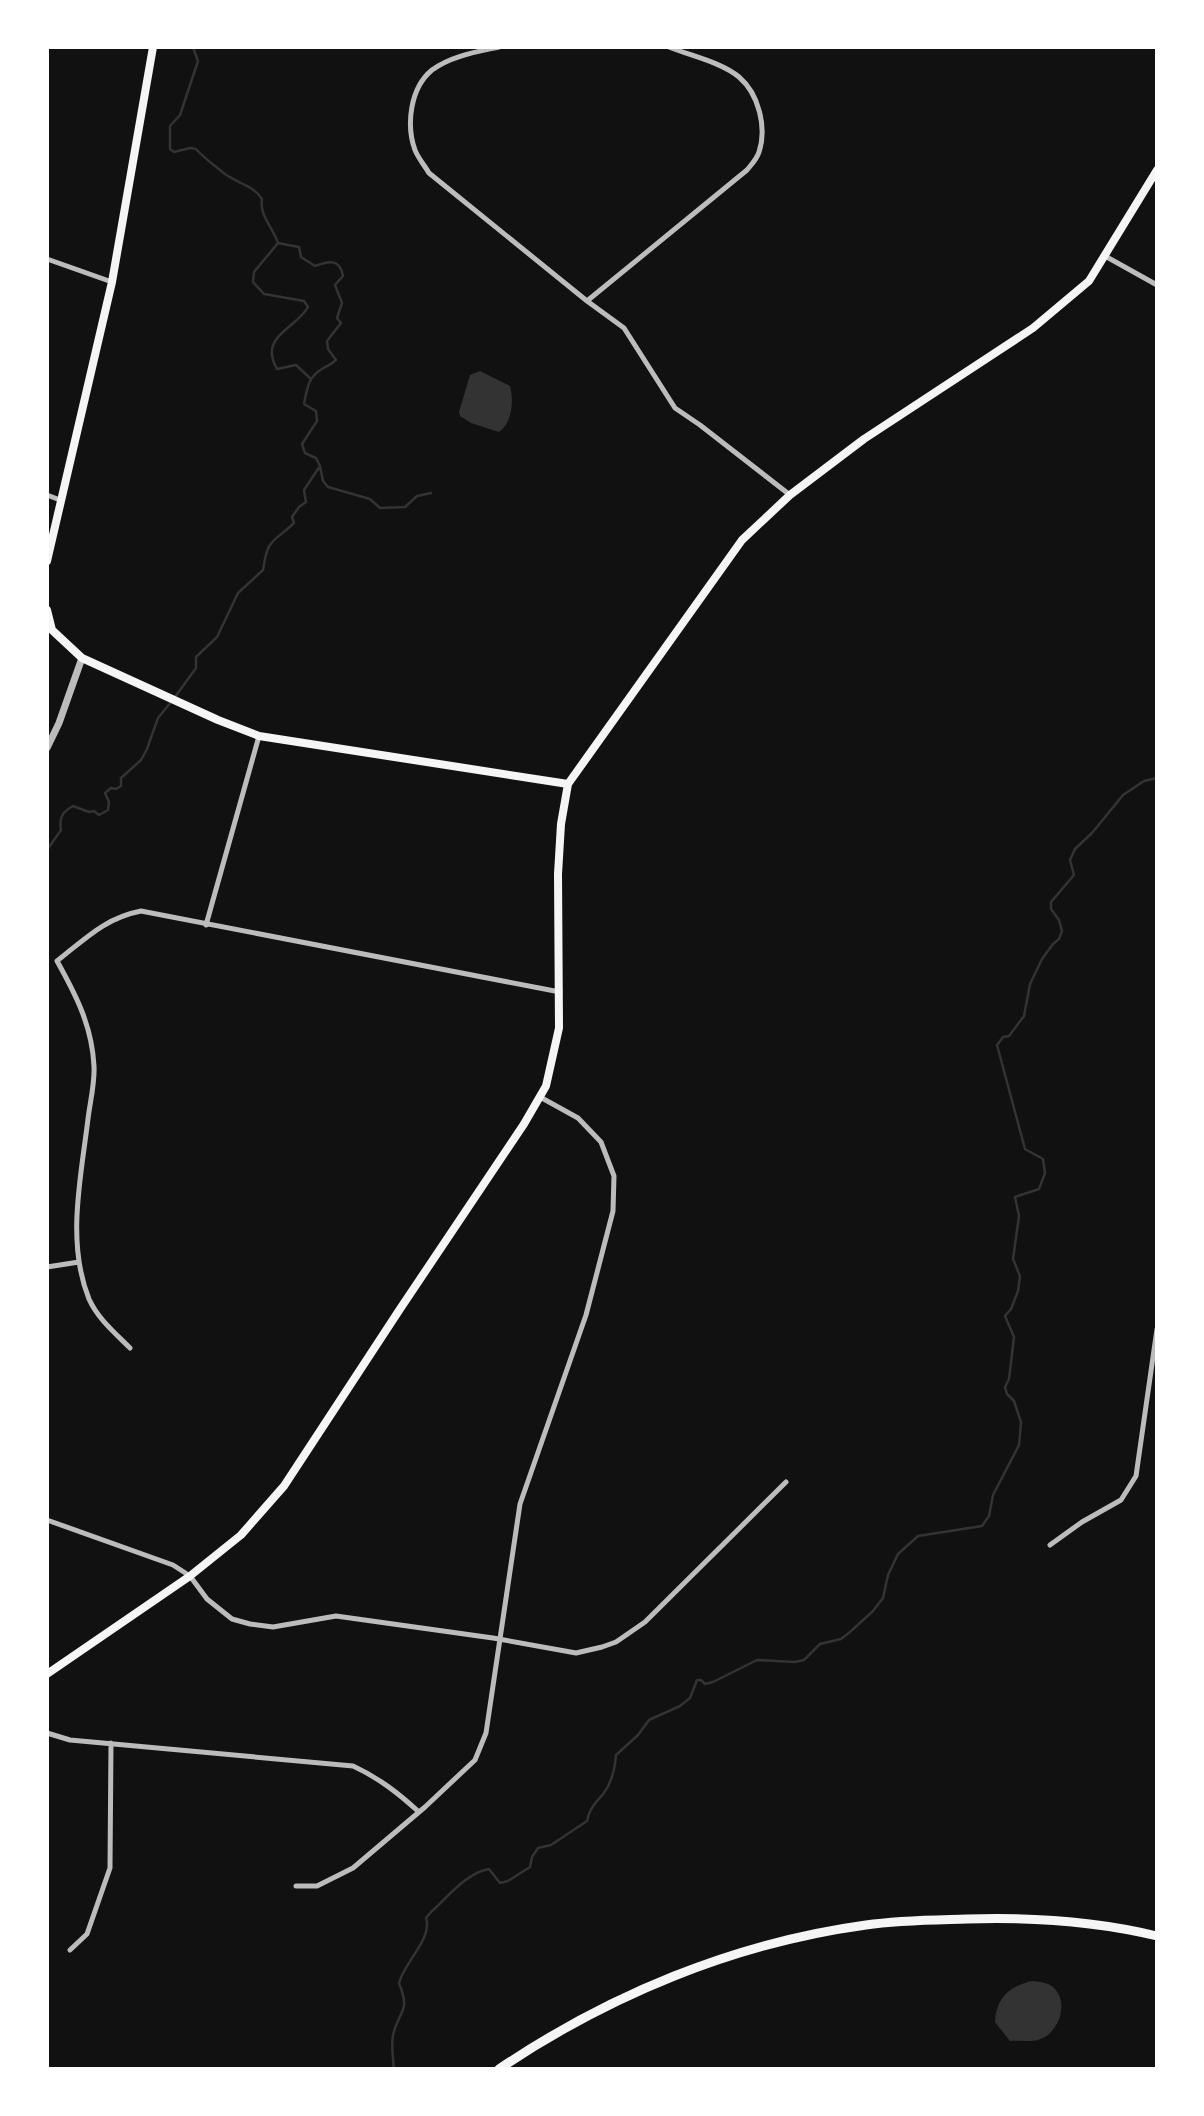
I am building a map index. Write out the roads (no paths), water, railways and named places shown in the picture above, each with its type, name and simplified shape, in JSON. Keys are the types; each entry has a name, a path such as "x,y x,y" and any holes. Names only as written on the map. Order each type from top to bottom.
{"main road":[{"path":"47,561 112,282 153,47"},
{"path":"47,1674 190,1576 241,1535 284,1486 524,1125 546,1086 559,1028 558,874 561,824 568,784 741,540 790,495 864,439 1033,328 1089,281 1157,170"},
{"path":"47,610 52,630 82,658 259,736 568,784"},
{"path":"499,2069 567,2025 687,1970 746,1951 812,1935 866,1925 917,1920 998,1918 1066,1921 1157,1936"}],"street":[{"path":"499,47 462,55 431,71 414,96 410,123 415,152 429,173 624,328 674,408 790,495"},
{"path":"587,301 747,170 759,154 763,129 755,99 740,78 669,47"},
{"path":"1105,256 1157,285"},
{"path":"47,259 112,282"},
{"path":"47,495 60,500"},
{"path":"47,748 60,723 82,658"},
{"path":"206,925 259,736"},
{"path":"130,1348 104,1323 90,1299 79,1262 78,1193 94,1068 90,1032 79,1001 57,961 100,926 121,915 141,911 559,992"},
{"path":"296,1886 317,1886 353,1868 475,1760 486,1733 520,1504 586,1315 613,1211 614,1176 601,1142 578,1118 540,1097"},
{"path":"47,1268 79,1262"},
{"path":"1050,1545 1082,1522 1121,1500 1136,1476 1157,1329"},
{"path":"47,1520 173,1565 190,1576 207,1599 232,1619 274,1627 336,1616 576,1653 616,1642 645,1622 786,1482"},
{"path":"47,1733 69,1740 353,1766 374,1775 419,1812"},
{"path":"70,1950 87,1934 110,1868 111,1743"}],"waterway":[{"path":"175,697 196,668 196,657 217,637 238,593 263,570 269,546 294,523 292,517 306,502 304,490 320,466 316,458 305,453 302,444 317,421 316,411 304,404 314,376 336,360 328,349 327,341 341,323 337,318 342,303 335,285 343,276 339,266 333,262 315,266 301,257 299,247 278,243 264,216 262,199 254,190 225,174 196,149 174,152 170,149 170,126 180,115 198,61 193,47"},
{"path":"278,243 254,272 253,282 264,294 304,301 308,307 275,341 272,358 277,369 296,365 311,379"},
{"path":"320,466 323,481 328,487 370,499 380,508 405,507 417,496 431,493"},
{"path":"47,850 61,830 62,816 69,808 73,806 89,812 94,811 99,815 108,810 109,802 105,793 111,788 121,786 121,778 141,760 158,718 171,702"},
{"path":"394,2069 393,2035 404,2006 399,1983 426,1934 426,1918 451,1893 465,1880 489,1869 500,1883 508,1881 530,1867 538,1848 551,1845 587,1821 591,1809 609,1784 616,1755 638,1735 649,1720 680,1706 690,1698 697,1680 705,1684 713,1682 757,1660 804,1660 820,1644 841,1639 873,1611 883,1598 888,1575 898,1554 918,1536 982,1526 989,1516 993,1495 1019,1445 1021,1422 1014,1401 1007,1394 1005,1387 1009,1379 1014,1337 1005,1316 1018,1291 1020,1276 1013,1259 1019,1216 1015,1197 1039,1189 1045,1173 1043,1159 1025,1149 997,1045 1003,1037 1009,1036 1024,1016 1030,984 1042,959 1059,939 1062,931 1059,920 1051,909 1051,902 1074,875 1070,860 1075,849 1123,795 1144,781 1157,778"}]}
